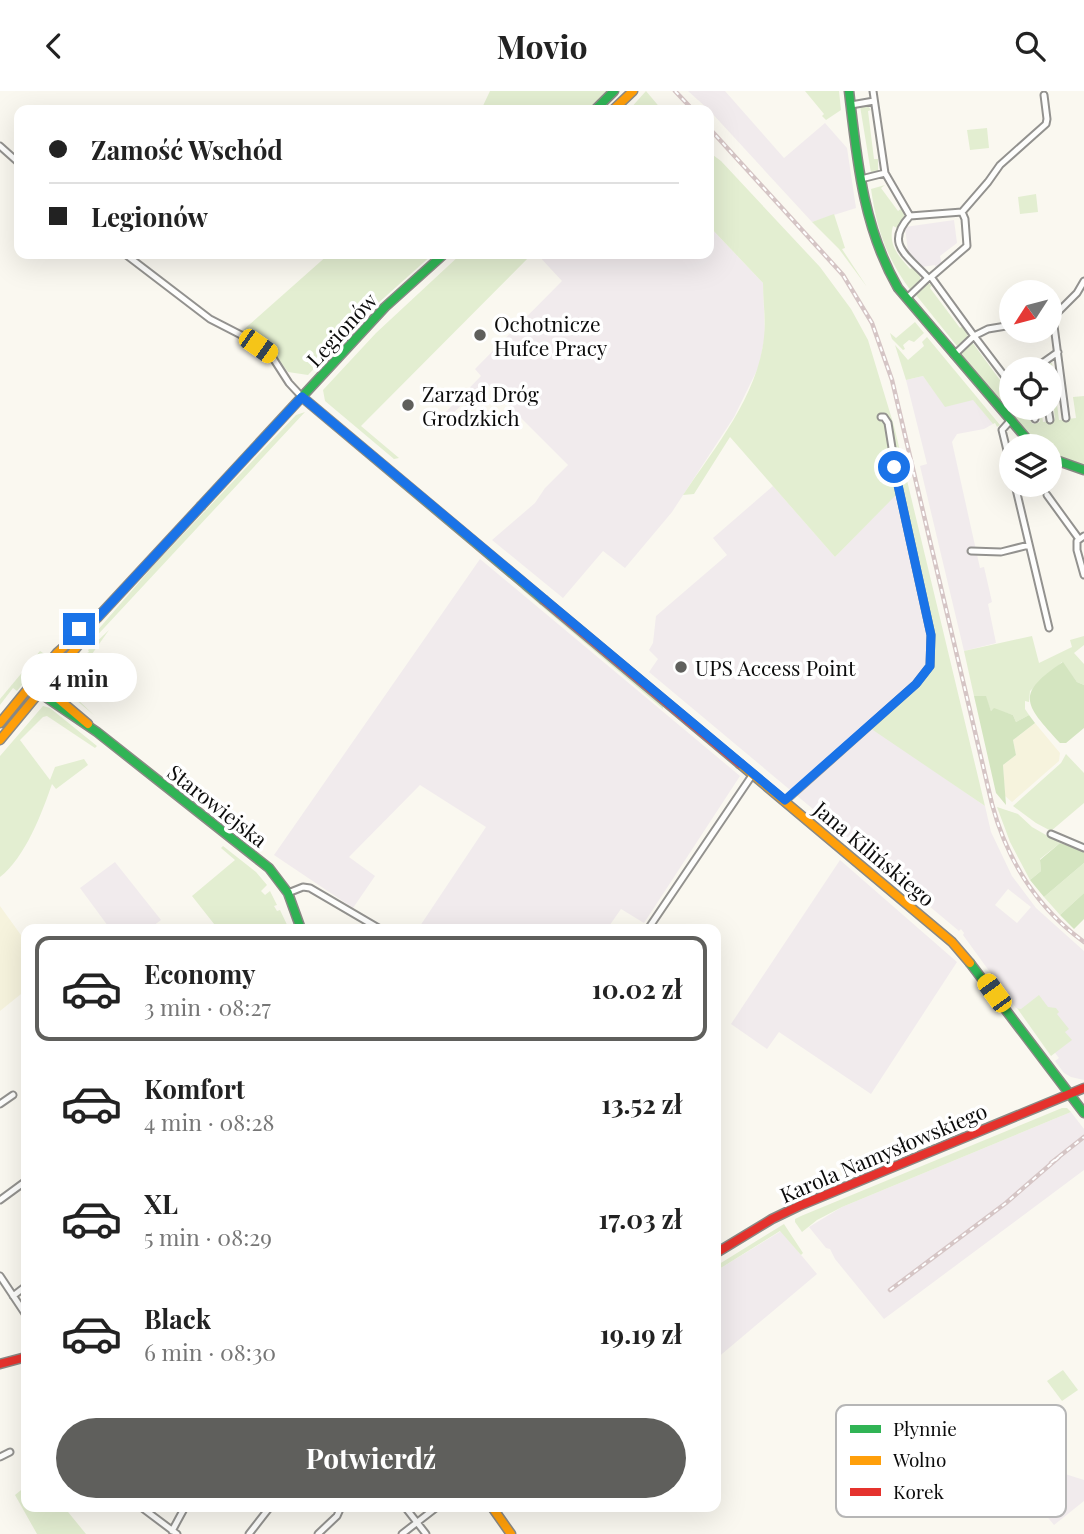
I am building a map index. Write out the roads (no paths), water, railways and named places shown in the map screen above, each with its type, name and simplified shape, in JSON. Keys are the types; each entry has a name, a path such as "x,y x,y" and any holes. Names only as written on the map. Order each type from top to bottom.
{"main road":[{"path":"600,105 614,91"},
{"path":"618,105 633,91"},
{"path":"849,91 869,227 878,253 890,276 907,298 1022,434"},
{"name":"Legionów","path":"0,740 86,636 98,617 389,302 438,259"},
{"name":"Jana Kilińskiego","path":"302,397 785,800 960,950 1084,1113"},
{"path":"1062,462 1084,470"},
{"name":"Legionów","path":"0,723 32,680 79,629 98,617"},
{"name":"Starowiejska","path":"32,680 81,716 90,727 265,865 288,893 298,924"},
{"name":"Karola Namysłowskiego","path":"721,1250 799,1206 1084,1088"},
{"path":"0,1364 21,1358"},
{"path":"496,1512 511,1534"}],"street":[{"path":"873,91 885,173 910,216"},
{"path":"999,369 929,277 898,243 899,230 910,216 962,212 988,182 997,167 1046,124 1044,95"},
{"path":"851,105 874,101"},
{"path":"0,146 14,159"},
{"path":"861,179 885,173"},
{"path":"907,298 967,246 962,212"},
{"name":"Jana Kilińskiego","path":"132,259 210,319 245,337 271,355 289,383 302,397"},
{"path":"1062,308 1077,293 1084,281"},
{"path":"954,355 974,336 999,327"},
{"path":"1056,343 1066,418"},
{"path":"1052,357 1058,352"},
{"path":"785,800 916,684 930,666 932,642 928,615 898,485 888,423 881,417"},
{"path":"1003,434 1002,427 1010,421"},
{"path":"1018,497 1049,628"},
{"path":"1048,497 1082,538 1076,546 1084,575"},
{"path":"971,551 1001,552 1029,545"},
{"path":"651,924 753,775"},
{"path":"1051,834 1084,848"},
{"path":"288,893 299,887 310,888 371,924"},
{"path":"0,1104 13,1095"},
{"path":"0,1200 21,1185"},
{"path":"0,1276 21,1308"},
{"path":"13,1296 21,1290"},
{"path":"0,1457 10,1452"},
{"path":"147,1512 173,1533 183,1512"},
{"path":"249,1534 266,1512"},
{"path":"318,1534 335,1519 338,1512"},
{"path":"409,1512 426,1534"},
{"path":"402,1534 430,1512"}],"railway":[{"path":"675,91 688,105"},
{"path":"714,133 843,275 872,323 892,380 998,825 1015,863 1038,898 1051,914 1084,942"},
{"path":"1051,1163 1084,1137"},
{"path":"890,1290 1006,1203 1059,1157"}],"place":[{"name":"Ochotnicze Hufce Pracy","path":"480,335"},
{"name":"Zarząd Dróg Grodzkich","path":"408,405"},
{"name":"UPS Access Point","path":"681,667"}]}
